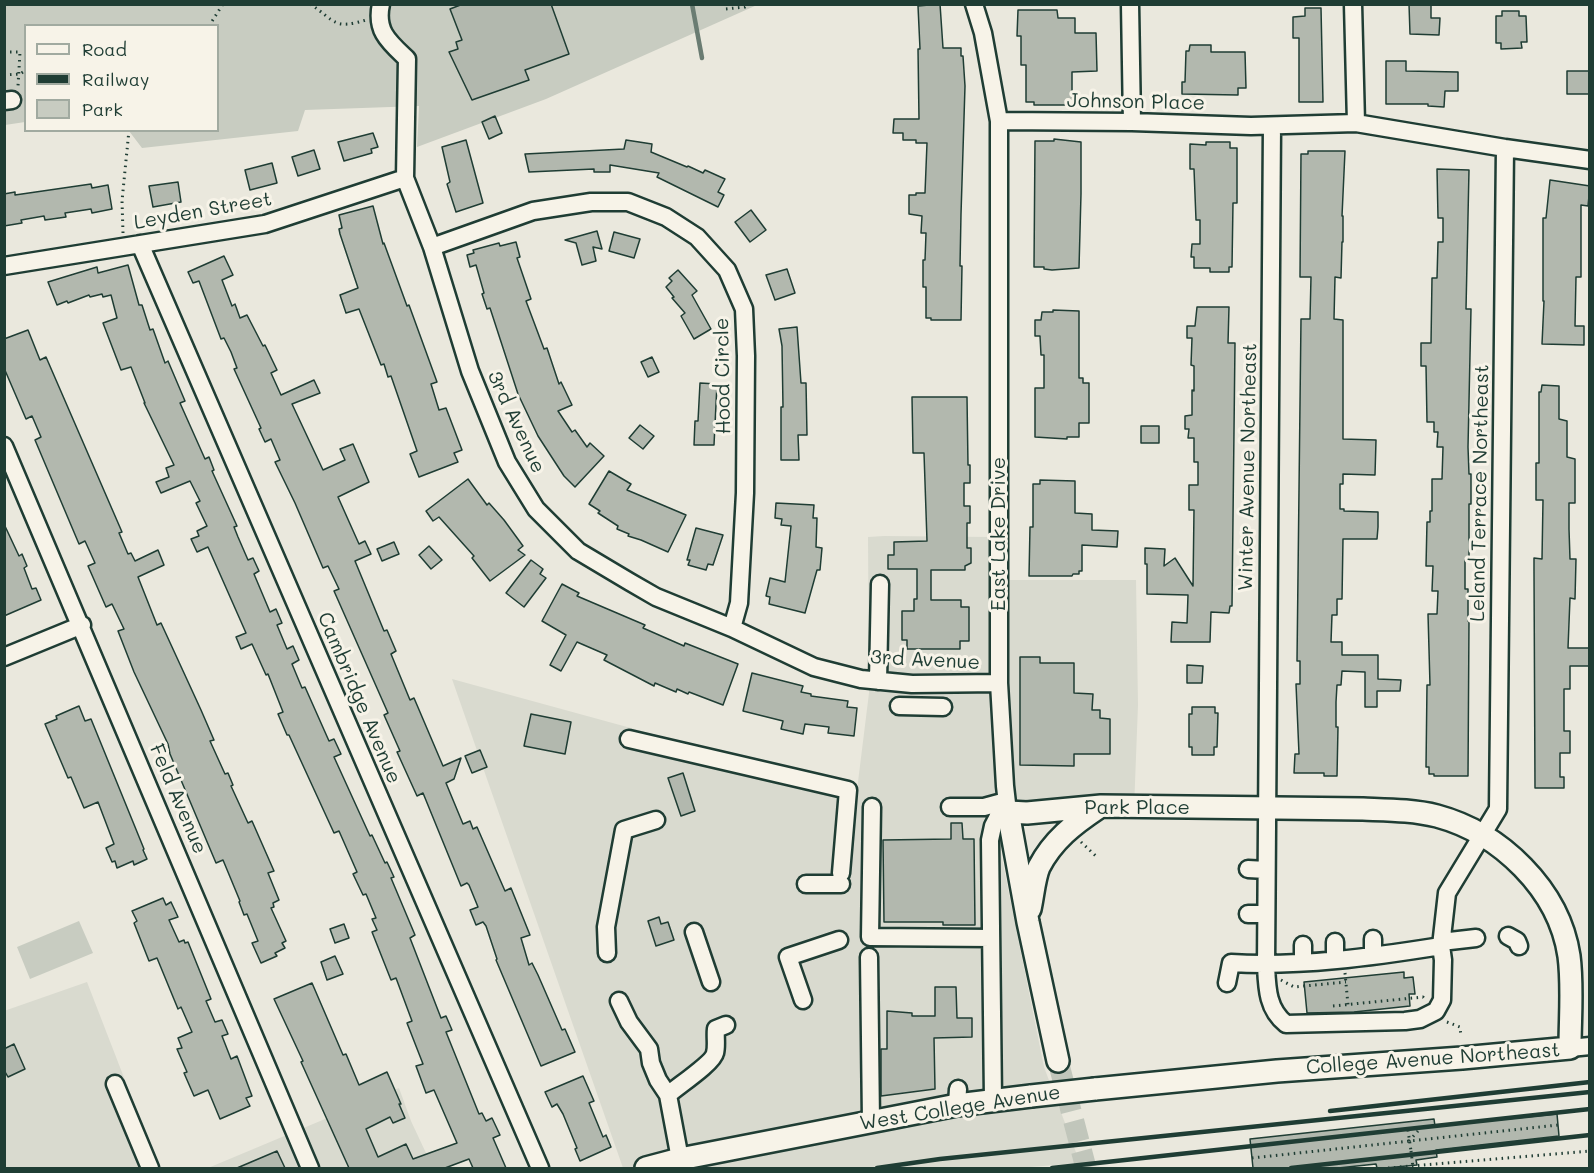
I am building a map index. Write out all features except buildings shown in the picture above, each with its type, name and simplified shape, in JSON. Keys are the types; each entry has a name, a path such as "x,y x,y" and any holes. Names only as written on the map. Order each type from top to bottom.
{"main road":[{"name":"Park Place","path":"1007,807 1027,813 1101,806 1405,811 1436,816 1460,824 1484,835 1504,850 1540,887 1554,910 1564,934 1569,956 1571,989 1580,1047"},
{"path":"1028,921 1038,869 1054,843 1071,826 1101,806"},
{"name":"East Lake Drive","path":"1007,807 1028,921 1058,1061"},
{"name":"College Avenue Northeast","path":"1277,1071 1580,1047"},
{"name":"West College Avenue","path":"646,1168 680,1159 870,1121 957,1097 993,1100 1277,1071"}],"street":[{"name":"East Lake Drive","path":"974,4 983,33 999,121 999,683 1007,807"},
{"path":"1131,4 1132,122"},
{"path":"1353,4 1356,123"},
{"name":"3rd Avenue","path":"380,10 386,39 407,59 405,178 432,247 470,371 507,462 536,509 578,551 656,597 732,628 814,667 861,679 912,684 999,683"},
{"name":"Johnson Place","path":"999,121 1272,126 1356,123 1590,160"},
{"name":"Winter Avenue Northeast","path":"1266,965 1272,126"},
{"name":"Leland Terrace Northeast","path":"1266,965 1267,991 1272,1007 1277,1017 1286,1024 1405,1021 1420,1019 1436,1011 1442,1000 1444,976 1441,944 1447,893 1498,809 1505,148"},
{"name":"Leyden Street","path":"4,266 265,224 405,178"},
{"name":"Hood Circle","path":"432,247 533,211 591,202 628,202 666,217 697,237 727,270 744,309 746,356 745,493 738,603 732,628"},
{"name":"Cambridge Avenue","path":"133,245 540,1168"},
{"name":"Feld Avenue","path":"4,446 82,625 310,1168"},
{"path":"878,681 880,584"},
{"path":"9,658 40,647 82,625"},
{"path":"900,706 943,706"},
{"path":"629,739 848,790 841,878 806,884"},
{"path":"872,807 870,937 991,938"},
{"path":"950,807 1007,807"},
{"path":"993,1100 990,840 993,826 1007,807"},
{"path":"607,953 606,927 624,830 656,820"},
{"path":"1248,869 1266,870"},
{"path":"1248,914 1266,914"},
{"path":"694,933 711,982"},
{"path":"1227,983 1231,963 1266,965 1339,959 1373,947 1441,944 1476,939"},
{"path":"802,1000 788,957 839,940"},
{"path":"1335,942 1339,959"},
{"path":"1303,945 1303,962"},
{"path":"869,957 870,1121"},
{"path":"619,1001 629,1022 649,1049 651,1063 658,1080 668,1095 680,1159"},
{"path":"668,1095 710,1063 715,1054 716,1029 726,1025"},
{"path":"115,1084 150,1168"}],"path":[{"path":"210,24 223,4"},
{"path":"309,4 334,23 342,25 380,10"},
{"path":"725,4 724,9 734,9 749,4"},
{"path":"4,52 20,52 20,74 8,101"},
{"path":"4,75 20,74 24,71"},
{"path":"129,132 122,201 133,245"},
{"path":"902,653 902,659"},
{"path":"1083,844 1098,858"},
{"path":"1339,959 1346,982 1349,1010"},
{"path":"1280,976 1280,980 1294,987 1346,982"},
{"path":"1348,1004 1423,997 1427,1001"},
{"path":"1444,1019 1460,1027 1461,1036"},
{"path":"1252,1158 1558,1125"},
{"path":"1408,1130 1413,1168"},
{"path":"1409,1141 1418,1131"},
{"path":"1389,1168 1590,1151"}],"shaded area":[{"path":"868,537 991,537 992,580 1136,580 1138,705 1134,809 993,814 1044,1067 1080,1163 1018,1168 623,1168 452,679 857,790 869,693"},
{"path":"87,982 159,1168 5,1168 4,1011"},
{"path":"399,1088 411,1121 433,1168 208,1168"}],"green space":[{"path":"4,5 757,5 546,99 417,147 419,106 305,110 298,131 142,148 130,132 219,132 219,24 24,24 24,122 5,125"},
{"path":"79,921 93,953 30,979 17,947"}],"waterway":[{"path":"692,4 702,58"}],"tunnel":[{"path":"1058,1061 1086,1168"}],"railway":[{"path":"1330,1111 1590,1082"},
{"path":"877,1168 940,1159 1590,1092"},
{"path":"1052,1168 1590,1109"},
{"path":"1291,1168 1590,1135"}]}
